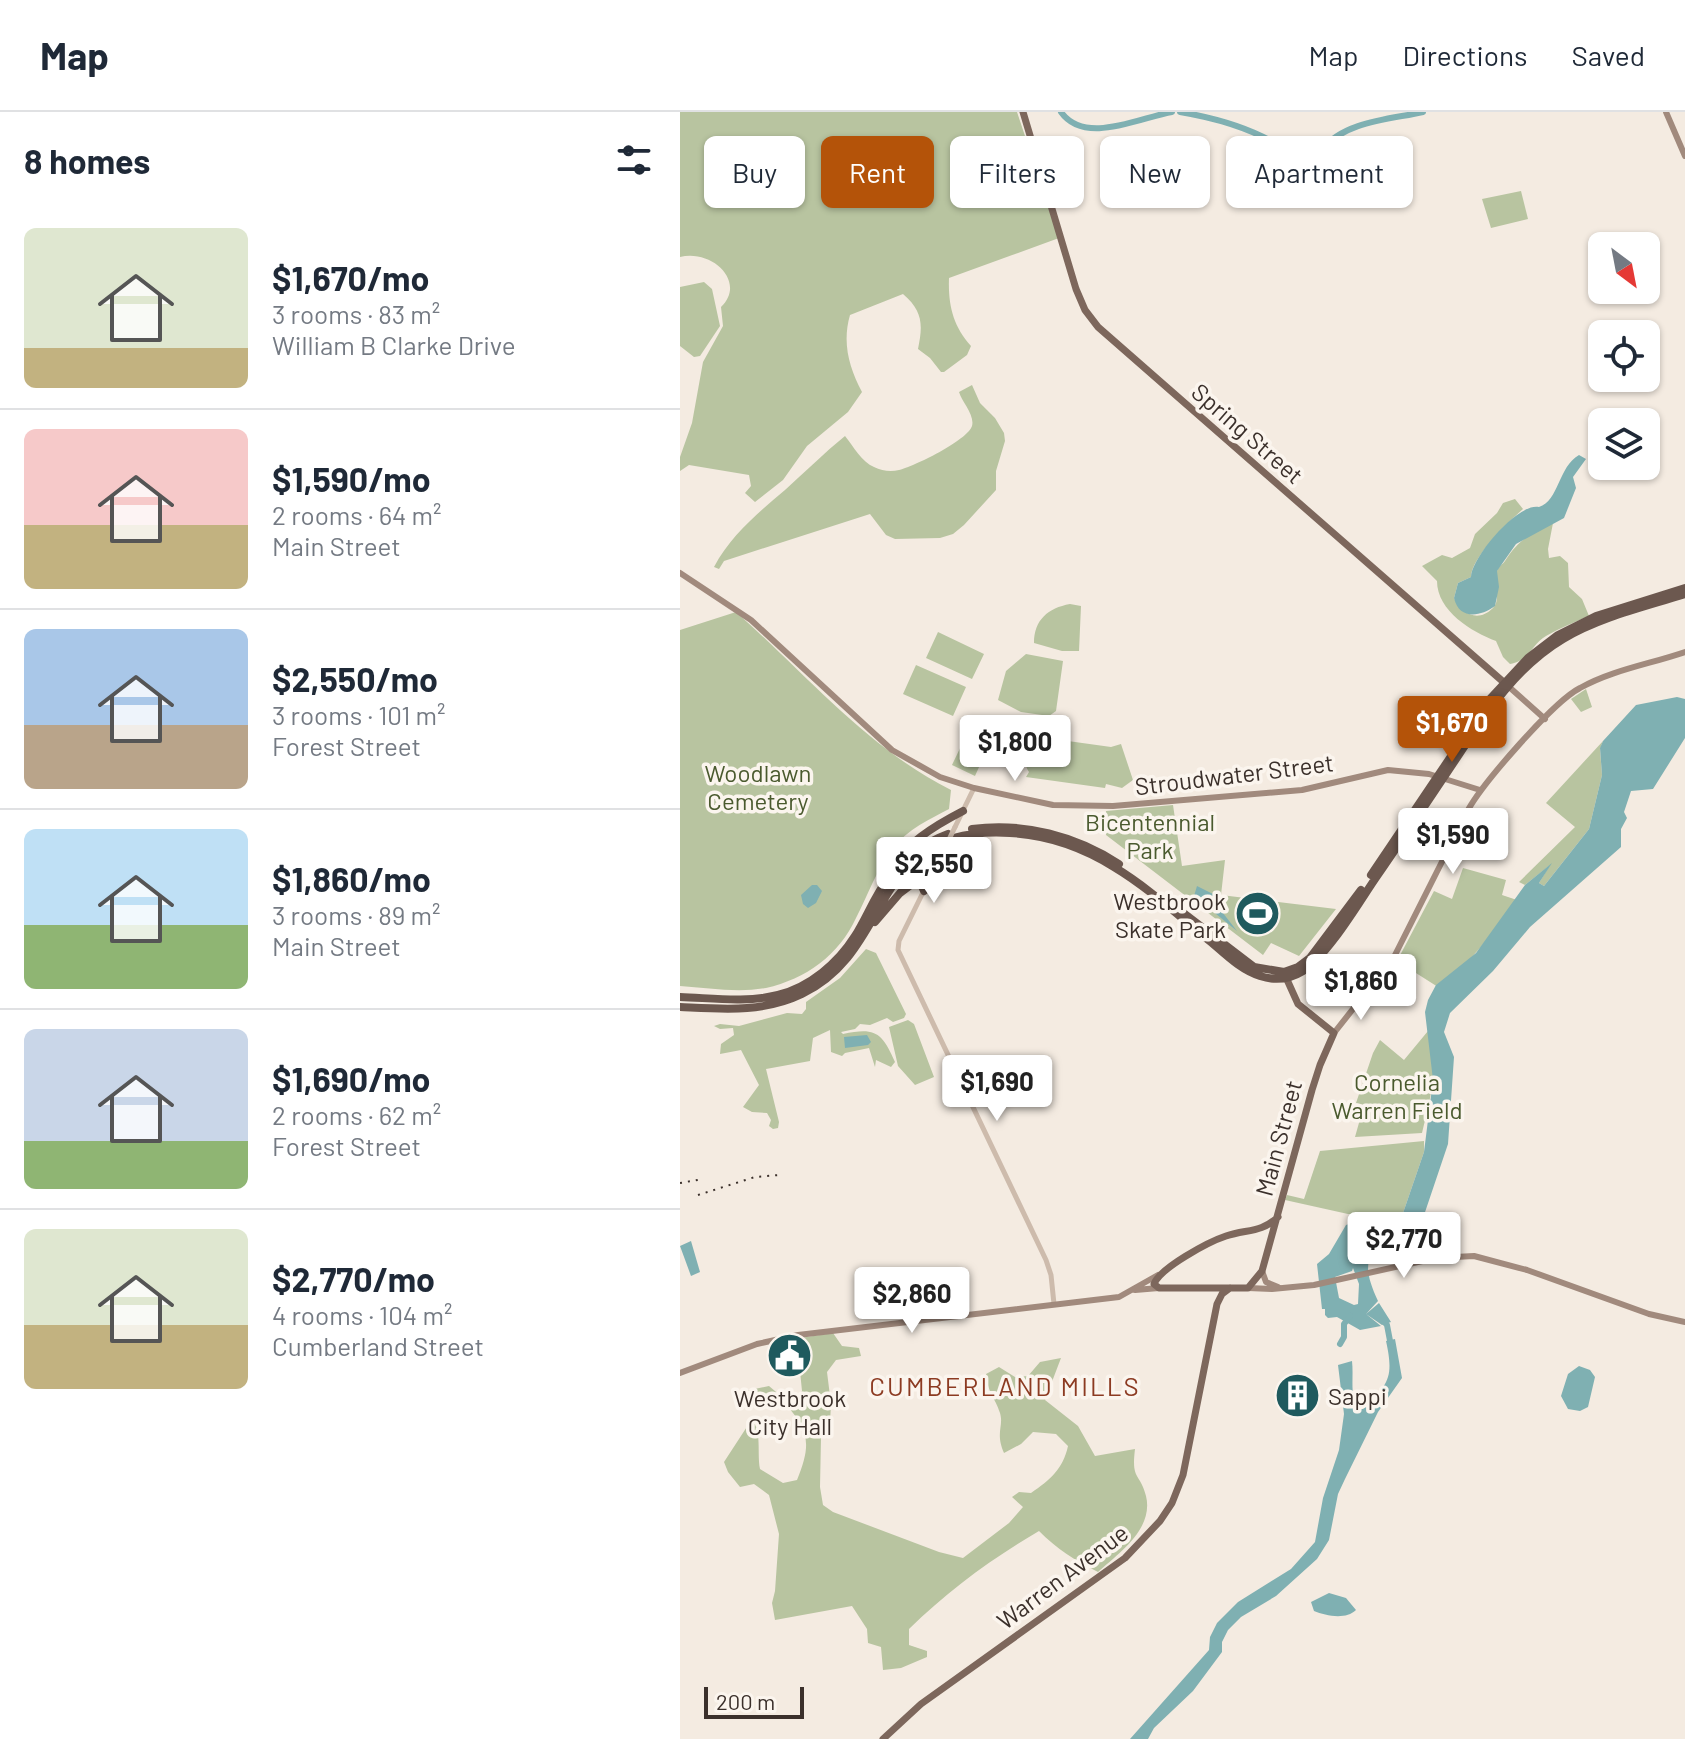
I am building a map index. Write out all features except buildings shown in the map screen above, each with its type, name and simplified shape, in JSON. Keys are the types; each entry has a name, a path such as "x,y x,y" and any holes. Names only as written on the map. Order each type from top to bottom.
{"highway":[{"path":"866,931 895,880 926,852 949,839 964,835 1021,834 1060,842 1106,862 1135,881 1247,970 1267,978 1307,968 1352,914 1441,776 1528,658 1575,625 1685,588"},
{"path":"1506,684 1534,660 1580,630 1685,594"},
{"path":"873,903 881,881 902,852 926,831 953,823 963,811"},
{"path":"680,997 750,999 788,992 807,982 833,963 854,937 899,865 916,850 964,830 984,827 1033,830 1062,836 1108,856 1254,967 1285,975"},
{"path":"680,1007 744,1009 772,1005 799,996 838,968 866,931 912,882 937,865"},
{"path":"912,882 920,882 924,891"}],"main road":[{"name":"Spring Street","path":"1023,112 1076,289 1085,310 1098,327 1545,719"},
{"path":"1666,112 1685,156"},
{"name":"Stroudwater Street","path":"680,573 745,615 891,749 940,777 974,788 1053,805 1101,806 1307,789 1381,770 1441,776 1480,790"},
{"name":"Main Street","path":"680,1373 757,1344 798,1335 1119,1297 1223,1237 1265,1228 1278,1217 1326,1048 1334,1033 1394,957 1480,790 1545,719 1578,689 1611,675 1685,652"},
{"path":"1285,975 1298,1004 1334,1033"},
{"path":"1248,1288 1262,1271 1278,1217"},
{"path":"1265,1228 1269,1240"},
{"path":"1135,1290 1206,1287 1272,1289 1319,1284 1436,1258 1474,1256 1527,1270 1649,1314 1685,1322"},
{"path":"1262,1271 1266,1282 1278,1287"},
{"path":"1159,1274 1154,1281 1159,1288"},
{"path":"1206,1287 1216,1297 1217,1304"},
{"name":"Warren Avenue","path":"883,1739 921,1704 1118,1563 1160,1521 1172,1503 1183,1475 1217,1304 1222,1294 1230,1288"}],"street":[{"path":"963,811 974,788"},
{"path":"953,823 937,865 899,941 898,950 1046,1260 1054,1304"}],"green space":[{"path":"680,112 1017,112 1025,136 950,136 950,208 1049,208 1059,238 949,278 953,315 971,346 967,355 944,372 918,349 920,319 903,294 850,315 848,355 862,392 848,412 807,446 783,480 755,502 745,493 751,486 749,475 689,465 680,471 680,457 692,423 703,362 723,326 721,307 730,288 728,278 714,263 704,258 680,257"},
{"path":"1521,191 1528,219 1491,228 1482,199"},
{"path":"704,282 712,289 720,326 700,356 694,357 680,346 680,287"},
{"path":"972,385 980,403 1004,433 1005,441 996,471 996,490 953,534 940,538 895,539 886,535 870,514 724,561 719,569 714,567 746,525 845,436 870,465 890,471 916,464 961,438 972,422 959,392"},
{"path":"1515,499 1523,509 1483,551 1471,577 1458,583 1454,598 1457,604 1476,616 1493,608 1497,600 1498,568 1520,542 1553,523 1549,558 1560,556 1568,563 1569,587 1582,599 1589,616 1541,639 1526,656 1510,664 1496,641 1467,626 1449,611 1437,581 1422,566 1442,555 1452,558 1470,548 1475,534 1503,503"},
{"path":"1070,604 1081,606 1079,651 1062,651 1034,643 1044,616"},
{"name":"Woodlawn Cemetery","path":"736,612 864,731 920,773 951,790 949,809 913,830 888,855 849,931 820,964 781,984 766,988 723,990 680,986 680,630"},
{"path":"938,632 984,654 972,679 926,658"},
{"path":"1026,654 1063,661 1056,711 1049,716 1021,712 998,700 1006,671"},
{"path":"916,665 966,687 953,716 903,694"},
{"path":"1586,689 1592,707 1581,712 1571,699"},
{"path":"974,719 996,729 975,776 952,765"},
{"path":"1032,736 1111,747 1121,744 1133,780 1122,788 1106,784 1105,788 1026,777 1029,772 1025,756 1033,741"},
{"path":"1603,741 1600,749 1602,775 1589,829 1544,886 1539,883 1550,865 1525,885 1519,882 1575,827 1546,803"},
{"name":"Bicentennial Park","path":"1173,805 1182,866 1225,860 1221,895 1336,909 1299,956 1271,943 1263,955 1106,835 1106,811"},
{"path":"1463,868 1506,880 1502,895 1517,900 1474,955 1438,987 1397,961 1434,891 1452,899"},
{"path":"866,949 876,953 906,1014 893,1022 887,1018 841,1032 876,1034 886,1044 895,1062 891,1067 876,1060 875,1067 869,1048 842,1056 831,1052 830,1030 813,1038 810,1061 766,1069 779,1122 778,1128 773,1129 769,1126 771,1120 767,1113 752,1112 743,1107 759,1085 741,1050 720,1054 721,1044 734,1035 733,1028 714,1026 739,1026 787,1013 802,1014 806,1002 840,978"},
{"path":"908,1020 914,1024 934,1077 915,1085 898,1066 889,1027"},
{"name":"Cornelia Warren Field","path":"1428,1031 1433,1070 1422,1133 1355,1137 1364,1105 1356,1103 1380,1040 1404,1060"},
{"path":"1013,1082 1018,1094 997,1104 992,1093"},
{"path":"1424,1141 1424,1152 1403,1213 1384,1222 1285,1200 1287,1195 1304,1199 1320,1151"},
{"path":"833,1333 842,1346 859,1348 861,1356 836,1360 827,1372 830,1423 821,1437 820,1487 823,1505 833,1512 963,1558 1009,1523 1023,1507 1012,1497 1019,1492 1031,1493 1050,1478 1063,1461 1068,1446 1056,1434 1033,1432 1021,1444 1004,1453 1000,1440 1000,1413 986,1374 999,1367 1015,1377 1028,1376 1040,1362 1061,1358 1045,1400 1078,1426 1095,1456 1135,1449 1135,1472 1144,1488 1147,1508 1140,1530 1098,1572 1066,1554 1039,1531 971,1576 909,1629 909,1645 927,1651 927,1657 901,1668 883,1670 881,1647 868,1643 867,1629 852,1606 775,1620 772,1603 779,1534 769,1495 754,1484 740,1487 724,1462 752,1419 758,1436 760,1469 783,1483 797,1480 806,1447 799,1421 784,1402 758,1403 747,1399 745,1391 769,1386 782,1397 798,1396 802,1391 798,1351 800,1338"}],"water":[{"path":"1579,455 1586,459 1573,477 1576,488 1564,518 1516,544 1497,571 1499,587 1495,606 1477,614 1460,610 1454,598 1458,583 1471,577 1487,545 1520,513 1546,504 1567,467"},
{"path":"1677,697 1685,699 1685,738 1653,789 1631,791 1624,812 1627,818 1621,829 1621,847 1530,927 1493,971 1450,1013 1444,1032 1454,1057 1448,1144 1420,1227 1375,1253 1370,1260 1368,1270 1378,1301 1366,1314 1381,1326 1360,1330 1337,1317 1328,1318 1325,1309 1322,1309 1317,1264 1329,1254 1346,1225 1369,1217 1384,1222 1403,1213 1424,1152 1433,1080 1425,1012 1428,1000 1436,985 1476,953 1525,885 1552,863 1539,883 1544,886 1589,829 1602,775 1600,748 1603,741 1636,705","holes":["1353,1268 1359,1284 1358,1304 1354,1305 1339,1298 1335,1277"]},
{"path":"812,885 817,885 822,891 816,903 808,908 803,904 801,895"},
{"path":"1197,886 1213,894 1212,899 1237,931 1194,896"},
{"path":"867,1035 871,1042 868,1045 845,1048 844,1037"},
{"path":"691,1241 700,1272 691,1276 680,1246"},
{"path":"1379,1303 1391,1322 1382,1325 1366,1314"},
{"path":"1395,1339 1402,1378 1378,1412 1345,1479 1338,1494 1329,1540 1317,1559 1276,1596 1241,1617 1228,1630 1222,1642 1222,1652 1193,1691 1154,1728 1148,1739 1130,1739 1209,1650 1210,1637 1217,1623 1238,1602 1291,1569 1315,1542 1323,1498 1339,1450 1344,1414 1338,1365 1352,1361 1354,1399 1359,1409 1363,1409 1384,1386 1389,1372 1386,1341"},
{"path":"1579,1366 1590,1370 1595,1377 1588,1407 1580,1411 1568,1409 1561,1396 1568,1374"},
{"path":"1329,1593 1346,1598 1356,1610 1341,1616 1314,1611 1311,1602"}],"waterway":[{"path":"1061,112 1071,122 1098,128 1114,127 1172,112"},
{"path":"1180,112 1246,129 1283,148 1312,172 1319,167 1323,149 1343,132 1423,112"},
{"path":"1340,1344 1344,1337 1344,1324 1350,1316"},
{"path":"1382,1319 1387,1325 1391,1346"}],"railway":[{"path":"698,1195 755,1177 779,1175"},
{"path":"680,1183 703,1179"}],"place":[{"name":"Westbrook Skate Park","path":"1257,914"},
{"name":"Westbrook City Hall","path":"790,1355"},
{"name":"Sappi","path":"1297,1395"}],"district":[{"name":"CUMBERLAND MILLS","path":"1005,1385"}]}
